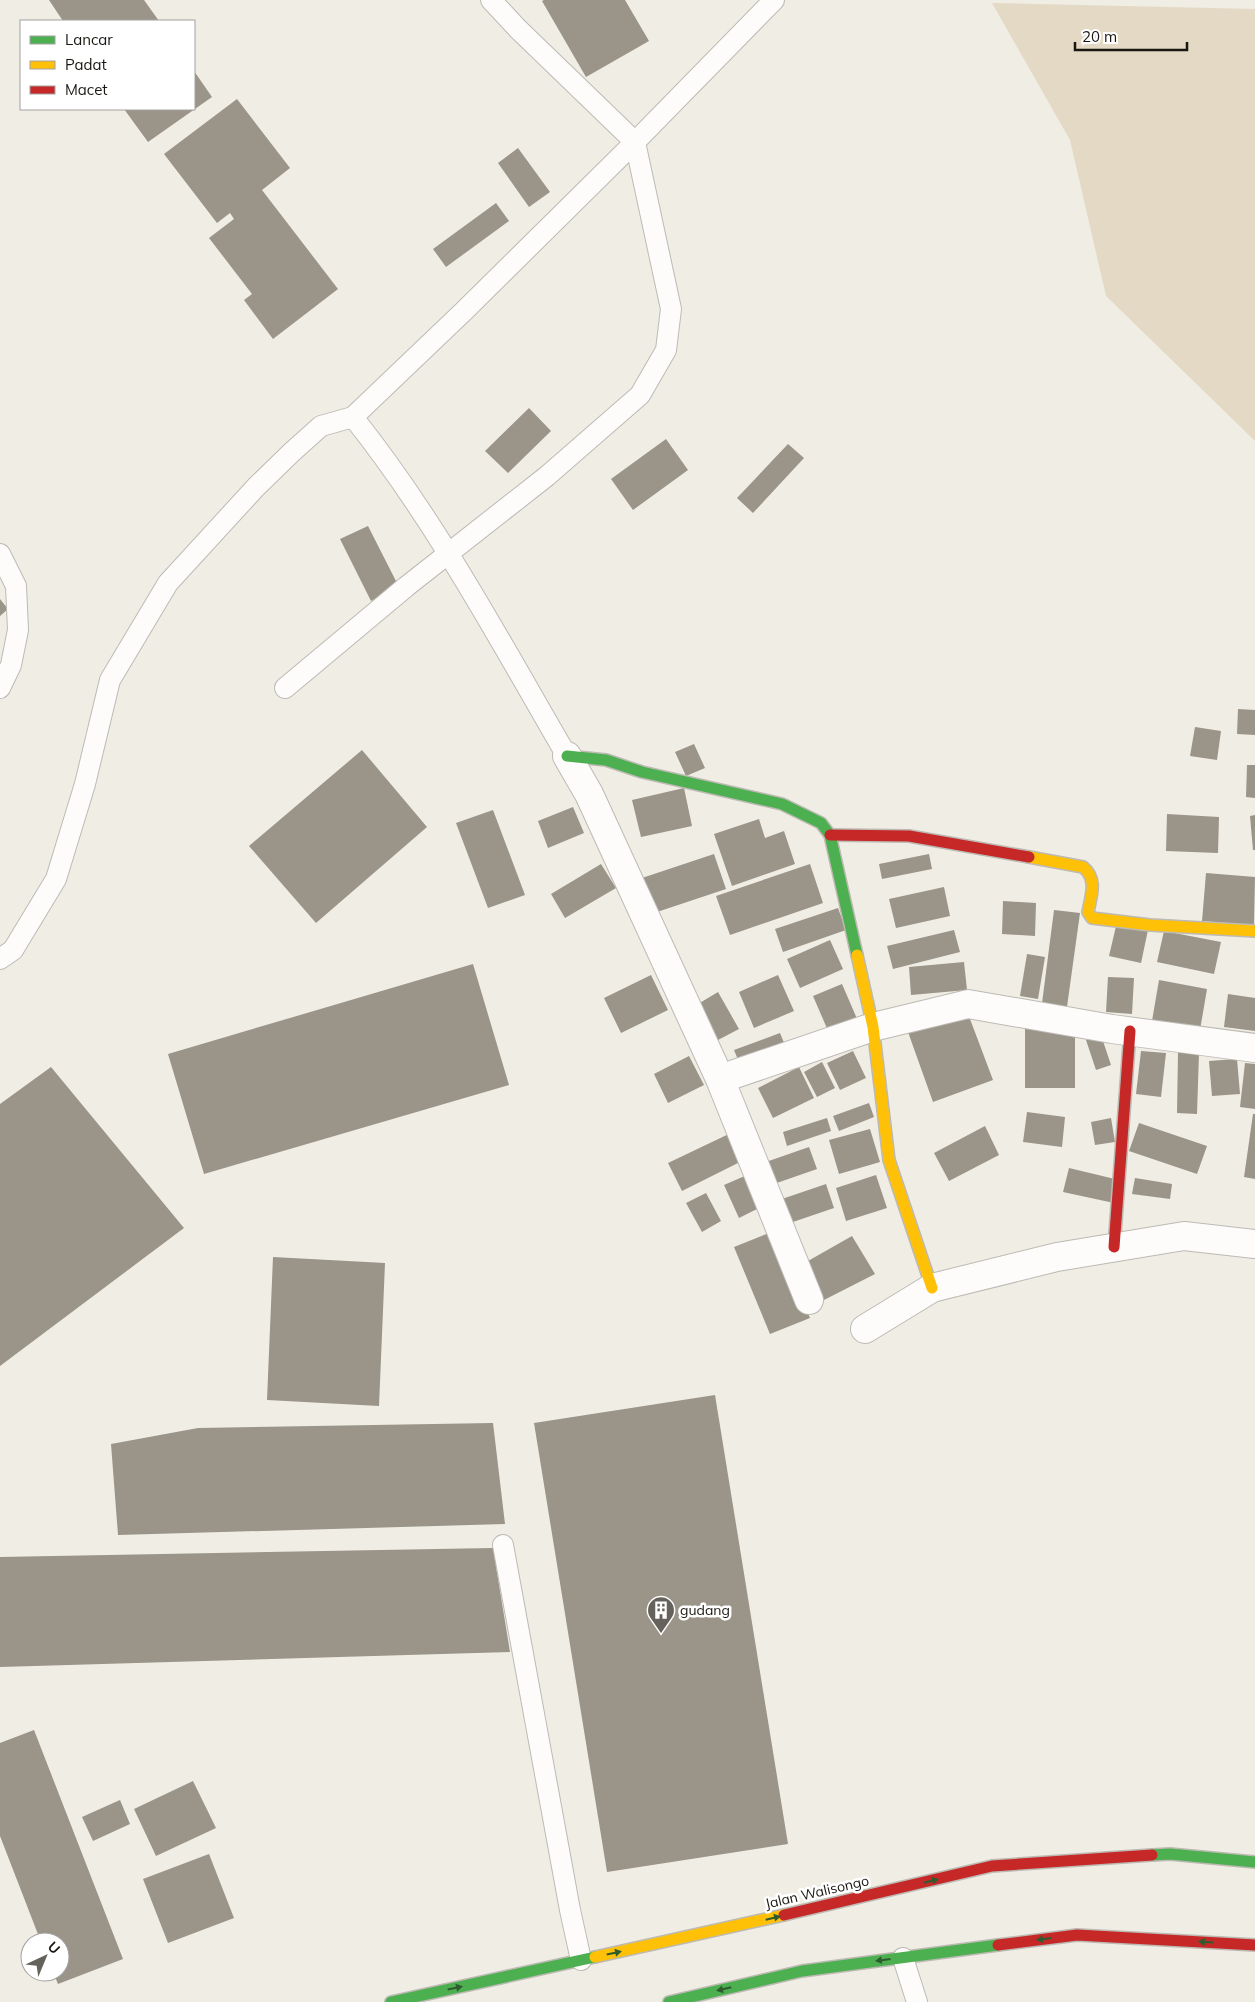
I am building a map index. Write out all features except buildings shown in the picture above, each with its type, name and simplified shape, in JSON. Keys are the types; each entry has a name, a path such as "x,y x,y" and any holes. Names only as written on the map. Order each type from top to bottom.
{"main road":[{"path":"567,756 606,760 642,772 782,804 821,823 830,835 874,1026 889,1160 932,1288"},
{"path":"830,835 908,836 1083,868 1093,878 1088,912 1092,918 1150,925 1255,930"},
{"path":"1114,1247 1130,1031"},
{"name":"Jalan Walisongo","path":"391,2002 756,1922 992,1866 1170,1854 1255,1862"},
{"path":"669,2002 802,1971 1077,1935 1255,1945"}],"street":[{"path":"567,756 589,794 720,1079 809,1300"},
{"path":"720,1079 874,1026 968,1004 1130,1031 1255,1048"},
{"path":"864,1329 932,1288 1057,1257 1184,1236 1255,1244"}],"lane":[{"path":"285,688 407,586 547,476 640,395 666,350 671,309 635,142 518,29 491,0"},
{"path":"0,959 12,950 56,879 85,784 110,680 168,583 256,487 292,452 321,426 353,417 464,312 774,0"},
{"path":"353,417 377,448 448,554 567,756"},
{"path":"0,554 16,586 18,630 11,665 0,688"},
{"path":"503,1545 570,1910 581,1960"},
{"path":"902,1958 916,2002"}],"shaded area":[{"path":"992,3 1255,9 1255,441 1106,296 1070,140"}],"traffic: fast":[{"path":"567,756 606,760 642,772 782,804 821,823 830,835 857,955"},
{"path":"1152,1855 1170,1854 1255,1862"},
{"path":"669,2002 802,1971 998,1945"},
{"path":"391,2002 595,1957"}],"traffic: slow":[{"path":"1029,857 1083,867 1088,872 1092,882 1092,894 1088,912 1092,918 1150,925 1255,931"},
{"path":"857,955 873,1027 889,1160 932,1288"},
{"path":"595,1957 784,1915"}],"traffic: jam":[{"path":"830,835 909,836 1029,857"},
{"path":"1114,1247 1130,1031"},
{"path":"784,1915 992,1866 1152,1855"},
{"path":"998,1945 1077,1935 1255,1945"}],"place":[{"name":"gudang","path":"661,1634"}]}
